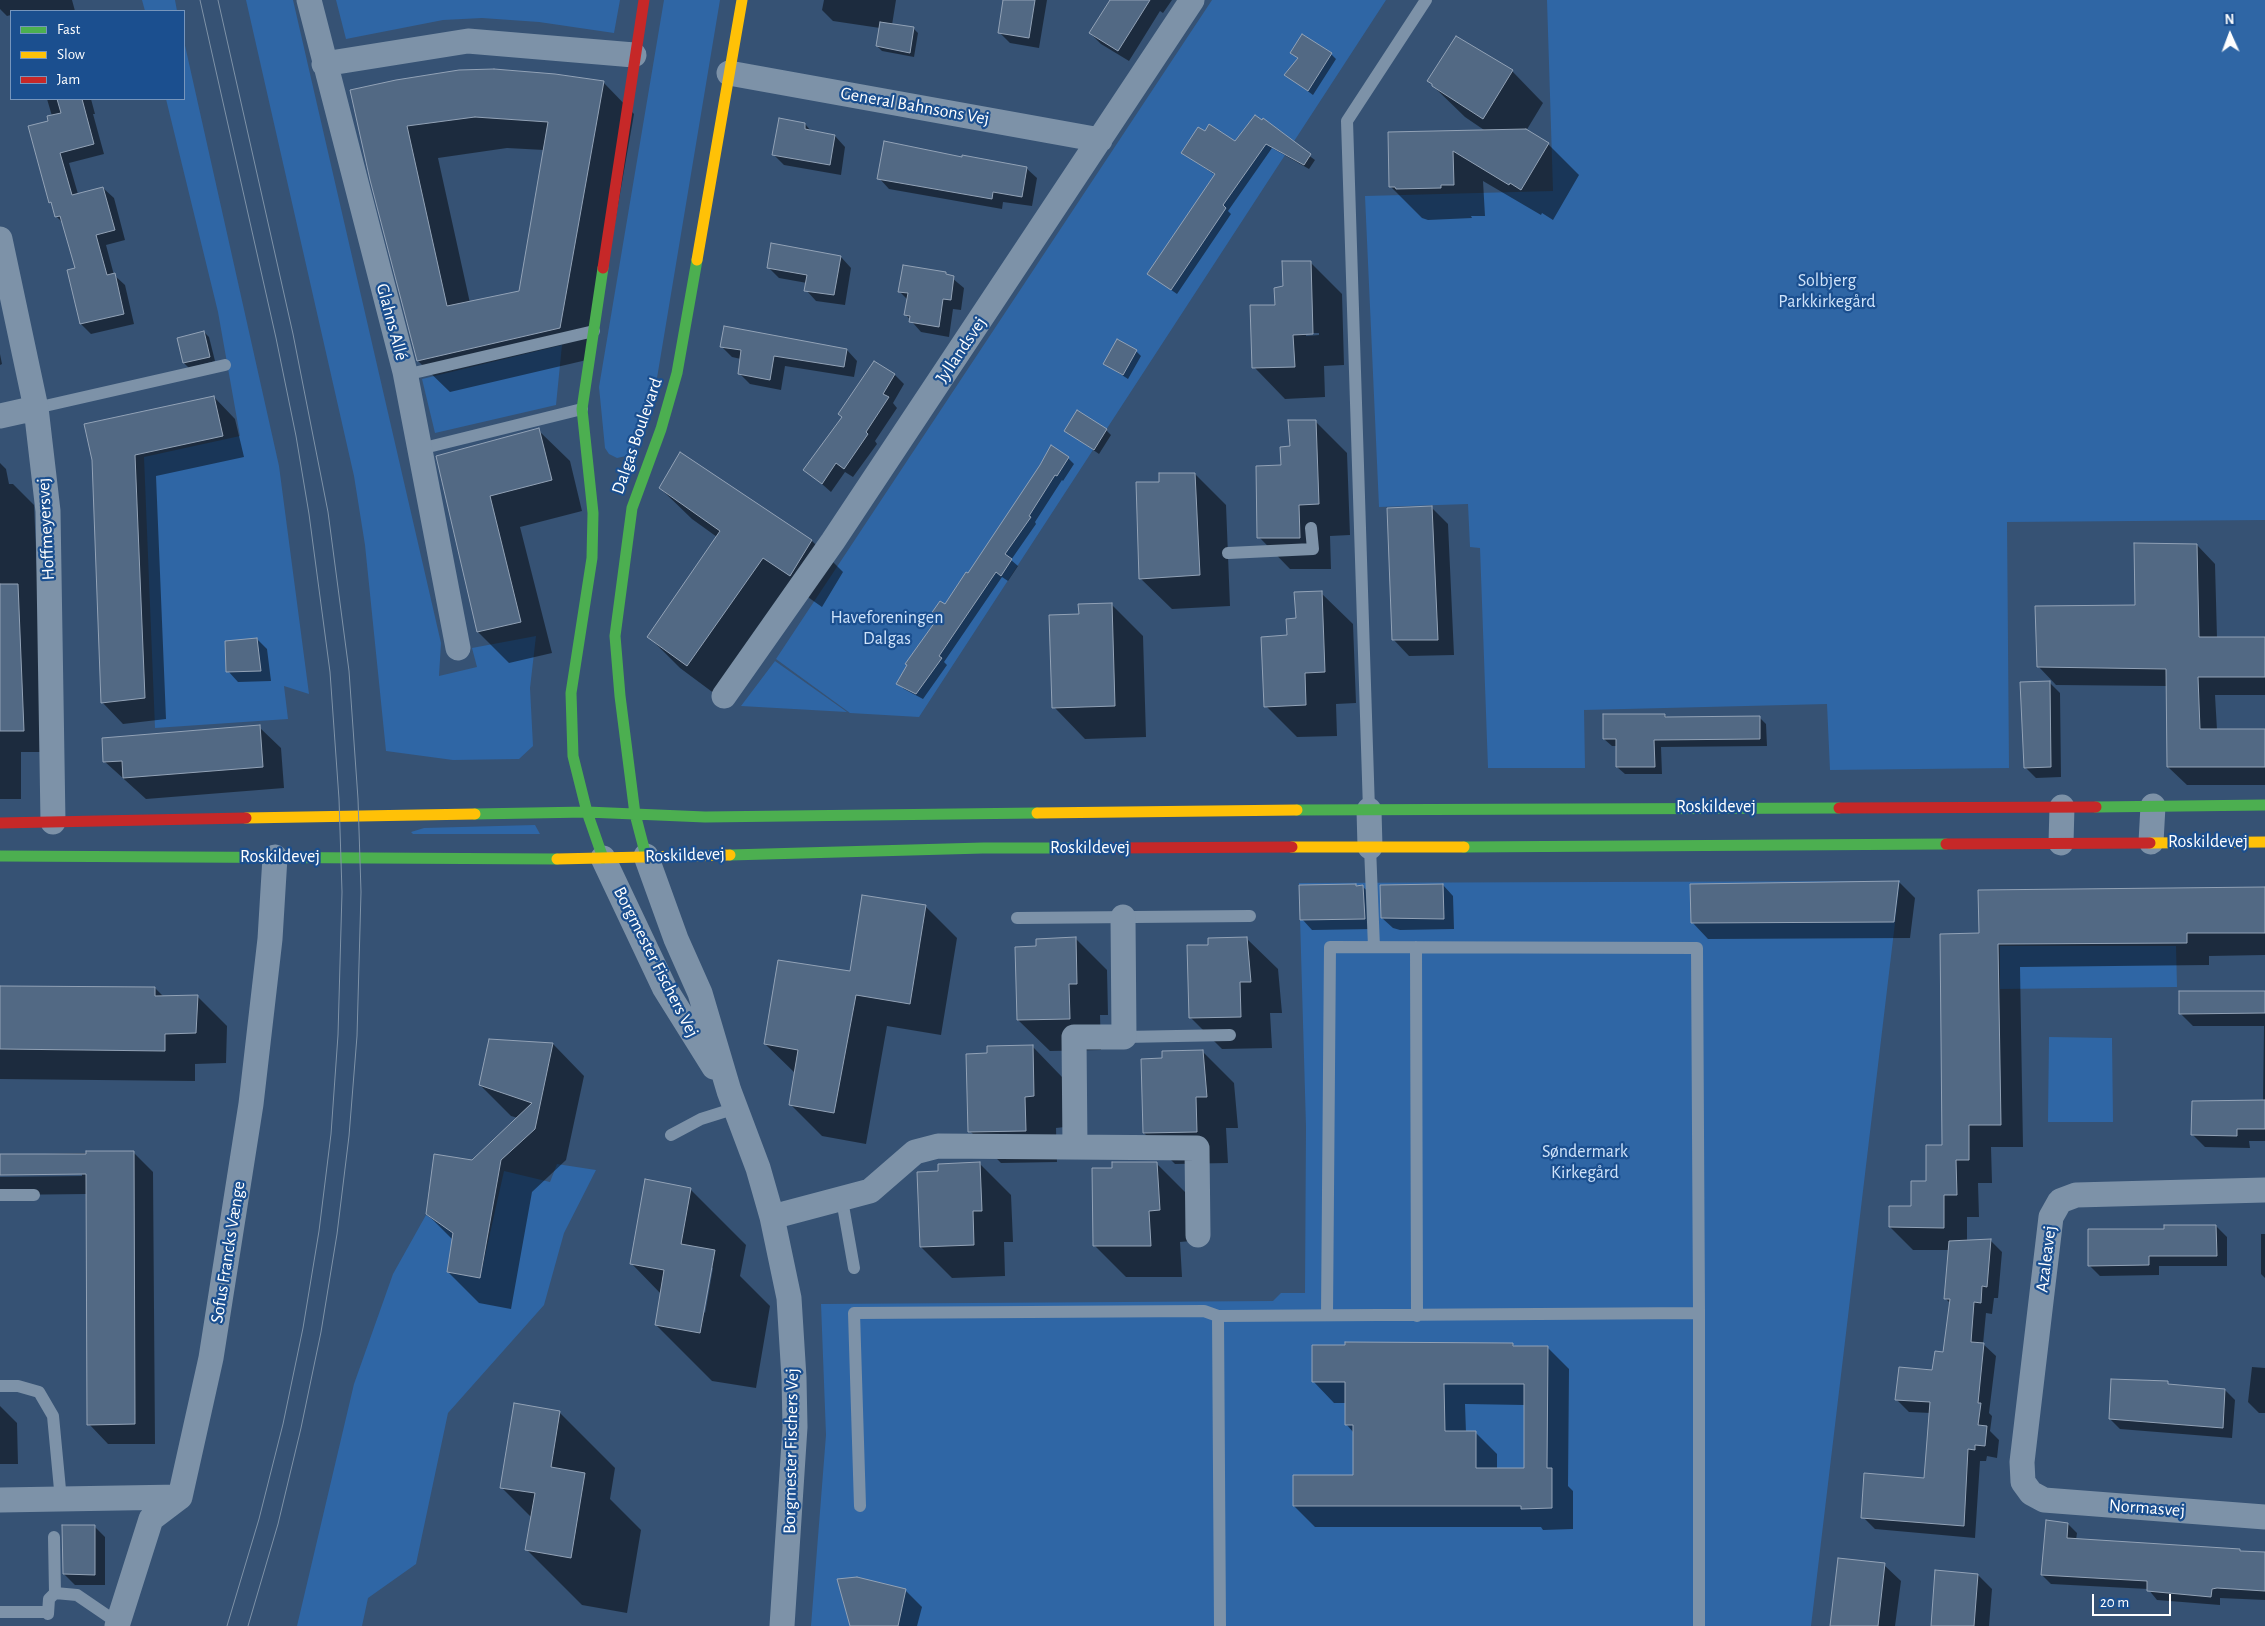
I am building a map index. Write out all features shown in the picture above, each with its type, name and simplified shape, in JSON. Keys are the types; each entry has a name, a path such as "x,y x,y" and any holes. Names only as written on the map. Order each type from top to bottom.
{"street":[{"name":"Glahns Allé","path":"309,0 405,375 458,648"},
{"name":"Dalgas Boulevard","path":"603,858 587,812 572,756 571,693 592,558 594,513 582,409 644,0"},
{"name":"Dalgas Boulevard","path":"646,856 636,814 620,696 615,636 632,508 661,429 677,373 742,0"},
{"name":"Jyllandsvej","path":"724,696 833,541 1192,0"},
{"path":"324,64 468,41 634,56"},
{"name":"General Bahnsons Vej","path":"729,73 1100,140"},
{"name":"Hoffmeyersvej","path":"0,239 36,408 48,511 53,822"},
{"path":"0,416 36,408"},
{"name":"Roskildevej","path":"0,823 276,823 587,812 690,817 793,817 1369,810 2062,808 2265,805"},
{"name":"Roskildevej","path":"2151,842 2152,806"},
{"path":"2061,842 2062,808"},
{"path":"1369,810 1370,846"},
{"name":"Roskildevej","path":"0,856 275,852 463,859 603,858 964,848 1558,847 2265,842"},
{"name":"Sofus Francks Vænge","path":"180,1497 211,1358 247,1135 270,939 275,852"},
{"name":"Borgmester Fischers Vej","path":"646,856 676,940 700,992 732,1099 758,1168 772,1217 789,1298 795,1427 782,1626"},
{"name":"Borgmester Fischers Vej","path":"603,858 664,987 732,1099"},
{"path":"1075,1147 1074,1037 1124,1037 1123,917"},
{"path":"772,1217 842,1200 870,1191 915,1152 938,1146 1197,1148 1198,1235"},
{"name":"Azaleavej","path":"2030,1493 2023,1482 2022,1462 2051,1217 2060,1201 2076,1194 2265,1190"},
{"name":"Normasvej","path":"2030,1493 2044,1500 2265,1517"},
{"path":"0,1500 180,1497"},
{"path":"118,1624 151,1519 180,1497"}],"lane":[{"path":"1369,810 1347,121 1426,0"},
{"path":"405,375 594,331"},
{"path":"36,408 225,365"},
{"path":"420,449 582,409"},
{"path":"1228,553 1313,548 1311,528"},
{"path":"1370,846 1374,947"},
{"path":"1017,918 1250,916"},
{"path":"1327,1315 1330,947 1697,948 1699,1626"},
{"path":"1416,947 1417,1316"},
{"path":"1124,1037 1230,1035"},
{"path":"671,1135 732,1099"},
{"path":"0,1195 34,1195"},
{"path":"842,1200 854,1268"},
{"path":"860,1506 854,1312 1204,1311 1218,1316 1698,1313"},
{"path":"1218,1316 1220,1626"},
{"path":"0,1386 18,1386 39,1392 53,1416 61,1500"},
{"path":"0,1612 48,1613 49,1600 54,1593 54,1537"},
{"path":"54,1593 77,1595 118,1624"}],"green space":[{"path":"142,0 175,0 177,10 145,10"},
{"path":"246,0 293,0 441,643 439,676 477,667 472,648 536,636 530,688 533,746 519,759 453,760 386,751 365,545 354,476"},
{"path":"336,0 620,0 614,33 539,22 482,18 443,20 346,39"},
{"path":"664,0 720,0 654,396 649,414 635,447 626,456 617,458 609,454 605,448 599,387"},
{"name":"Haveforeningen Dalgas","path":"1212,0 1386,0 919,717 850,713 776,659"},
{"name":"Solbjerg Parkkirkegård","path":"1547,0 2265,0 2265,520 2007,522 2009,768 1830,770 1827,704 1584,710 1585,768 1488,768 1480,548 1470,547 1468,504 1379,507 1365,196 1553,191"},
{"path":"185,45 279,466 309,694 284,686 288,719 155,728 144,457 240,436 218,312 166,100 185,100"},
{"path":"562,345 556,405 435,433 422,379"},
{"path":"775,661 847,712 741,706"},
{"path":"535,825 540,834 413,834 411,832 424,828"},
{"name":"Søndermark Kirkegård","path":"1900,881 1811,1626 811,1626 826,1435 821,1304 1273,1301 1281,1293 1305,1293 1306,1127 1299,883"},
{"path":"2000,946 2176,946 2177,987 2000,989"},
{"path":"2049,1037 2112,1038 2113,1122 2048,1122"},
{"path":"557,1164 596,1170 564,1233 544,1305 448,1413 416,1564 368,1598 362,1626 297,1626 354,1384 393,1274 426,1215 453,1233 447,1272 480,1278 504,1171 550,1182"}],"building":[{"path":"1003,0 1035,0 1029,38 998,33"},
{"path":"1110,0 1150,0 1118,51 1089,33"},
{"path":"880,22 914,27 910,53 876,46"},
{"path":"1302,34 1332,53 1308,91 1284,75 1298,58 1290,53"},
{"path":"1456,36 1513,70 1483,119 1427,81"},
{"path":"494,69 555,74 604,81 560,328 417,361 370,180 350,90 396,80 459,70","holes":["475,117 548,122 519,291 447,306 407,126"]},
{"path":"57,100 82,100 94,144 60,153 72,195 103,187 115,230 96,235 107,275 115,273 124,314 80,324 67,270 75,268 60,216 55,217 51,202 49,203 28,126 48,121 47,116 61,113"},
{"path":"1255,115 1262,120 1263,118 1311,154 1304,165 1266,144 1223,205 1226,208 1171,290 1147,274 1215,174 1181,153 1198,127 1205,131 1209,124 1235,141"},
{"path":"779,118 805,123 805,129 835,135 830,165 772,155"},
{"path":"1526,129 1549,143 1521,190 1510,183 1509,185 1453,151 1454,185 1441,185 1441,188 1396,189 1395,187 1389,187 1388,132"},
{"path":"884,141 962,157 962,155 1027,167 1022,197 993,192 992,199 877,179"},
{"path":"771,243 841,256 834,295 804,291 807,275 767,268"},
{"path":"1282,261 1311,261 1313,334 1293,335 1295,367 1252,368 1250,305 1275,305 1274,288 1283,286"},
{"path":"903,265 946,272 946,274 954,276 951,300 943,299 939,327 909,322 910,316 904,315 908,293 898,292"},
{"path":"724,326 847,349 844,367 774,356 770,380 738,374 741,350 720,347"},
{"path":"204,331 210,357 183,363 177,338"},
{"path":"1117,339 1137,350 1123,375 1103,364"},
{"path":"874,361 895,374 883,394 889,397 866,432 868,434 844,469 836,463 822,484 803,470 842,417 838,414"},
{"path":"214,396 223,436 135,455 145,698 101,703 92,460 84,424"},
{"path":"1077,410 1107,429 1094,450 1064,431"},
{"path":"1288,420 1316,420 1319,504 1299,505 1300,538 1257,538 1256,466 1281,465 1280,447 1290,446"},
{"path":"539,428 552,480 490,496 521,622 477,632 436,456"},
{"path":"1051,445 1069,457 1057,476 1055,475 1029,516 1031,517 1005,554 1012,559 1001,576 996,572 939,656 942,658 916,694 896,684 907,665 905,664 935,622 928,618 940,601 945,604 966,572 968,573 1040,465"},
{"path":"680,452 812,540 790,576 763,558 687,666 647,637 720,531 659,488"},
{"path":"1159,473 1195,473 1200,575 1139,579 1136,482 1159,482"},
{"path":"1432,506 1438,640 1392,640 1387,508"},
{"path":"2134,543 2197,544 2199,637 2265,637 2265,677 2198,677 2200,729 2265,729 2265,767 2167,767 2166,669 2037,667 2035,606 2135,605"},
{"path":"0,584 18,584 24,731 0,731"},
{"path":"1322,591 1325,672 1305,673 1306,705 1264,707 1261,637 1287,635 1286,619 1296,618 1294,592"},
{"path":"1112,603 1115,706 1052,708 1049,615 1079,614 1078,604"},
{"path":"257,638 261,671 226,672 225,641"},
{"path":"2050,681 2051,767 2024,768 2020,682"},
{"path":"1603,714 1665,714 1665,717 1760,716 1760,739 1654,740 1655,767 1616,767 1616,739 1603,739"},
{"path":"260,725 263,767 123,778 122,761 103,762 102,738"},
{"path":"1899,881 1894,922 1691,923 1690,884"},
{"path":"1356,884 1356,886 1363,885 1365,919 1300,920 1299,885"},
{"path":"1443,884 1444,919 1381,918 1380,885"},
{"path":"2265,887 2265,933 2187,933 2187,943 1998,944 2001,1125 1969,1125 1969,1160 1956,1160 1957,1195 1944,1195 1944,1228 1889,1227 1889,1206 1911,1206 1911,1181 1926,1181 1926,1145 1942,1145 1940,934 1979,933 1978,890"},
{"path":"862,895 926,905 910,1004 856,995 834,1113 789,1105 798,1050 764,1044 778,960 850,971"},
{"path":"1076,937 1077,984 1069,984 1070,1019 1017,1020 1015,947 1036,946 1036,939"},
{"path":"1247,937 1251,982 1240,982 1241,1017 1189,1018 1187,945 1208,945 1208,938"},
{"path":"0,986 155,987 155,996 198,995 196,1033 165,1034 165,1051 0,1049"},
{"path":"2179,991 2265,991 2265,1013 2179,1014"},
{"path":"489,1039 553,1043 535,1129 501,1160 480,1278 447,1272 453,1233 426,1214 434,1154 472,1160 532,1103 479,1085"},
{"path":"1033,1045 1034,1096 1025,1097 1026,1131 968,1132 966,1054 987,1053 987,1046"},
{"path":"1203,1050 1207,1097 1196,1097 1197,1132 1143,1133 1141,1059 1162,1058 1162,1051"},
{"path":"2265,1100 2265,1129 2237,1129 2237,1136 2191,1135 2192,1101"},
{"path":"86,1151 134,1151 135,1424 87,1425 86,1174 0,1175 0,1154 86,1154"},
{"path":"980,1162 982,1211 973,1211 974,1245 920,1247 917,1172 938,1171 938,1164"},
{"path":"1112,1162 1157,1162 1160,1210 1149,1211 1151,1246 1093,1246 1092,1168 1112,1168"},
{"path":"645,1179 691,1188 681,1244 715,1250 700,1333 655,1325 664,1270 630,1264"},
{"path":"2164,1225 2216,1225 2217,1256 2149,1256 2149,1265 2088,1266 2088,1229 2164,1229"},
{"path":"1991,1239 1987,1287 1982,1286 1981,1303 1974,1302 1971,1342 1984,1343 1978,1403 1981,1403 1978,1425 1987,1426 1985,1446 1975,1445 1975,1450 1968,1449 1964,1526 1861,1518 1864,1473 1924,1478 1930,1402 1895,1400 1899,1367 1932,1370 1935,1351 1943,1352 1950,1299 1944,1299 1949,1241"},
{"path":"1345,1342 1513,1343 1513,1346 1548,1346 1547,1468 1552,1468 1552,1508 1521,1509 1521,1506 1293,1506 1293,1475 1353,1475 1353,1425 1345,1425 1345,1382 1312,1382 1312,1345 1345,1345","holes":["1444,1384 1524,1384 1524,1468 1476,1468 1476,1431 1445,1431"]},
{"path":"2111,1379 2168,1381 2168,1384 2225,1389 2223,1428 2109,1419"},
{"path":"514,1403 560,1411 551,1467 585,1473 571,1558 525,1550 535,1493 500,1488"},
{"path":"2046,1520 2068,1523 2067,1538 2265,1552 2265,1591 2217,1588 2212,1589 2211,1597 2147,1591 2147,1581 2041,1575"},
{"path":"62,1525 95,1525 95,1575 63,1574"},
{"path":"1838,1558 1885,1563 1878,1626 1830,1626"},
{"path":"1935,1570 1978,1574 1974,1626 1931,1626"},
{"path":"857,1577 906,1589 898,1626 850,1626 837,1579"}],"tram line":[{"path":"200,0 276,338 296,436 309,514 330,672 339,799 342,892 338,1035 331,1134 319,1231 303,1328 283,1424 259,1519 227,1626"},
{"path":"218,0 293,334 328,512 349,671 358,799 361,892 357,1036 349,1136 337,1234 321,1332 301,1428 278,1524 248,1626"}],"traffic: fast":[{"path":"646,856 635,814 620,696 615,636 632,508 661,429 677,373 697,260"},
{"path":"603,268 582,409 593,513 592,558 571,693 573,756 587,812 603,858"},
{"path":"2096,807 2265,805"},
{"path":"1297,810 1839,808"},
{"path":"475,814 587,812 705,817 1037,813"},
{"path":"1464,847 1946,844"},
{"path":"730,855 983,848 1110,848"},
{"path":"0,856 557,859"}],"traffic: slow":[{"path":"697,260 742,0"},
{"path":"1037,813 1297,810"},
{"path":"246,818 475,814"},
{"path":"2150,843 2265,842"},
{"path":"1292,847 1464,847"},
{"path":"557,859 730,855"}],"traffic: jam":[{"path":"603,268 644,0"},
{"path":"1839,808 2096,807"},
{"path":"0,823 246,818"},
{"path":"1946,844 2150,843"},
{"path":"1110,848 1292,847"}]}
